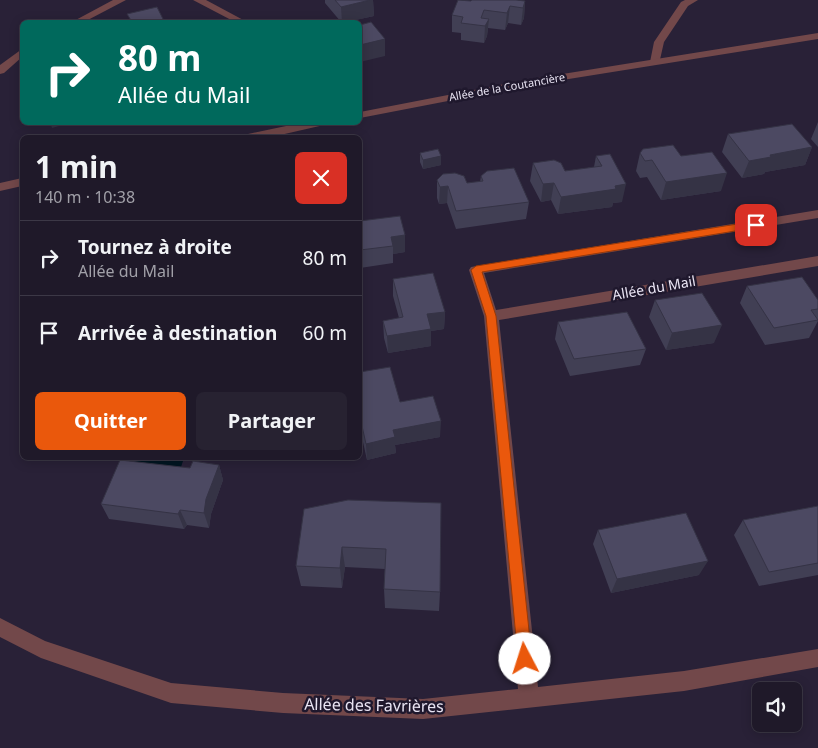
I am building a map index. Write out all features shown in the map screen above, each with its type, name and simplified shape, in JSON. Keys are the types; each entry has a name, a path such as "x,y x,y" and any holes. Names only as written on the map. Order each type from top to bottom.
{"street":[{"path":"80,20 121,0"},
{"path":"198,0 238,20"},
{"path":"655,62 659,42 684,4 693,0"},
{"name":"Allée de la Coutancière","path":"362,115 525,83 818,36"},
{"path":"0,70 20,54"},
{"path":"262,135 310,125"},
{"path":"0,187 20,182"},
{"path":"529,698 491,316 476,270 816,219"},
{"name":"Allée du Mail","path":"491,316 818,261"},
{"name":"Allée des Favrières","path":"0,627 42,649 171,693 283,703 423,709 684,681 818,658"}],"water":[{"path":"134,460 183,460 181,467 134,462"}],"building":[{"path":"335,0 370,0 341,7"},
{"path":"458,0 525,1 523,8 510,6 507,13 484,10 481,18 489,19 485,26 461,23 463,17 452,15"},
{"path":"157,7 163,19 131,20 127,14"},
{"path":"371,22 385,39 362,45 362,24"},
{"path":"792,124 812,147 749,161 728,134"},
{"path":"673,145 681,156 712,152 727,173 666,182 652,160 645,161 640,153 643,149"},
{"path":"438,149 441,156 423,160 420,153"},
{"path":"610,154 626,184 615,186 616,189 561,197 554,183 543,184 533,163 554,160 561,163 565,171 602,166 596,156"},
{"path":"514,168 529,202 456,211 448,186 440,187 437,180 443,174 455,173 464,176 467,183 483,181 481,176 487,171"},
{"path":"400,216 405,235 391,237 393,246 362,250 362,221"},
{"path":"433,273 445,312 427,314 431,329 387,336 383,321 403,317 393,279"},
{"path":"802,277 818,300 818,309 811,310 818,320 774,328 747,286"},
{"path":"702,293 722,325 672,333 655,300"},
{"path":"627,312 646,349 574,359 558,322"},
{"path":"390,367 400,402 433,396 441,421 393,430 395,437 366,444 362,426 362,372"},
{"path":"120,460 190,468 193,461 219,465 206,499 204,513 180,510 178,514 101,504"},
{"path":"348,500 441,503 440,592 384,589 386,549 342,547 340,568 296,566 304,509"},
{"path":"818,506 818,563 769,572 743,520"},
{"path":"686,513 708,561 617,579 598,530"}],"route":[{"path":"525,659 491,316 476,270 756,225"}]}
